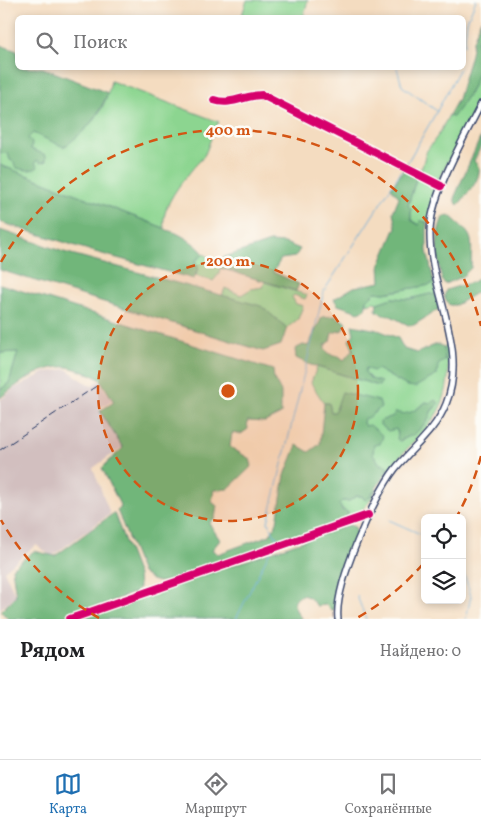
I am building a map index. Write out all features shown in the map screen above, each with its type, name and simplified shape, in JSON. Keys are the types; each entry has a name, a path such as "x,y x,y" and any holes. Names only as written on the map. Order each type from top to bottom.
{"main road":[{"path":"338,619 340,595 368,515 386,481 438,419 446,405 450,392 452,378 451,346 434,270 430,233 431,218 441,186 481,104"}],"street":[{"path":"214,100 228,102 262,95 441,186"},
{"path":"70,619 368,515"}],"shaded area":[{"path":"66,369 91,386 99,381 112,400 99,409 123,447 93,468 110,514 52,556 36,545 4,571 16,596 0,609 0,400 15,388 46,372"}],"green space":[{"path":"247,0 308,0 304,15 242,15"},
{"path":"481,19 481,35 477,41 478,52 481,53 479,71 468,95 453,117 451,117 449,115 458,99 473,41"},
{"path":"0,45 15,50 15,70 48,70 108,93 99,111 90,123 64,147 33,133 28,138 32,143 31,149 46,155 46,161 41,163 37,160 35,163 38,167 32,170 24,170 15,167 8,153 0,153"},
{"path":"481,65 481,97 439,179 434,180 417,171 422,167 426,152 439,134 449,115 451,117 470,93"},
{"path":"111,81 219,122 202,159 180,184 171,198 165,213 164,228 0,165 0,153 8,152 10,160 35,163 37,159 31,149 28,138 33,133 64,146 95,119 104,102"},
{"path":"481,136 481,146 474,161 479,169 478,176 471,190 458,205 455,202 455,196"},
{"path":"0,165 164,228 185,238 196,245 204,254 195,261 198,268 194,279 95,252 0,222"},
{"path":"404,170 417,176 408,205 411,209 411,220 419,225 420,220 427,223 427,251 434,282 430,285 384,293 375,292 367,300 365,309 359,312 338,305 334,299 354,287 381,282 380,265 396,227 393,212 399,197 391,188"},
{"path":"417,176 436,188 427,223 424,221 419,225 411,220 411,209 408,206"},
{"path":"449,215 464,228 470,237 472,249 471,268 462,277 445,284 442,281 437,241 443,217"},
{"path":"0,230 64,252 261,306 287,328 281,345 263,351 0,270"},
{"path":"270,242 285,243 300,249 295,257 281,259 273,272 299,284 296,291 220,268 216,264 219,259"},
{"path":"204,254 210,258 219,259 216,264 220,268 219,274 213,281 196,276 198,268 195,261"},
{"path":"481,276 481,290 456,305 449,305 444,297 446,290 473,282"},
{"path":"265,282 307,295 305,299 294,295 292,297 296,304 303,306 298,319 287,328 261,307 222,296 225,288 241,295 251,289 263,287"},
{"path":"434,282 436,295 430,294 409,299 392,298 367,304 367,300 375,292 384,293 430,285"},
{"path":"0,284 273,370 274,379 281,392 281,414 265,422 247,421 248,429 241,434 232,433 230,447 250,459 252,466 228,489 214,490 212,502 217,506 215,518 209,523 220,540 212,550 218,554 270,535 277,522 285,475 297,445 309,452 320,444 324,403 329,403 331,412 335,412 342,392 379,401 381,407 368,418 364,418 363,423 365,426 370,425 383,436 380,444 374,445 373,454 380,464 386,465 388,471 369,498 365,500 362,496 356,496 349,501 342,501 339,504 342,510 348,512 347,519 168,581 159,582 152,580 142,573 117,510 121,507 102,468 123,448 100,411 114,402 100,379 75,369 58,367 31,376 0,398 0,390 9,383 18,352 0,353"},
{"path":"430,294 436,295 439,309 414,325 408,325 389,315 383,315 376,310 377,303 392,298 409,299"},
{"path":"335,316 347,323 343,330 332,333 330,342 325,345 325,350 333,356 339,356 344,360 353,349 349,340 354,334 352,325 378,330 398,338 404,349 417,353 437,344 444,347 445,360 438,365 437,375 415,387 407,386 377,369 373,371 366,368 365,372 371,379 381,382 379,386 308,364 296,358 295,349 303,345 308,346 322,317"},
{"path":"447,346 448,369 447,388 442,404 435,417 388,471 386,465 380,464 373,454 374,445 363,423 364,418 331,412 329,403 324,403 311,383 317,367 379,386 365,372 366,368 377,369 407,386 445,360 444,347","holes":["426,402 436,407 424,425 415,433 400,441 396,429 380,421 412,412"]},
{"path":"18,352 9,383 0,390 0,353"},
{"path":"436,400 439,403 432,410 428,420 415,434 399,441 396,429 388,431 380,425 380,421 393,416 396,412 408,413 416,410 426,402 430,403"},
{"path":"377,489 365,507 347,519 348,516 339,504 341,501 349,501 356,496 362,496 365,500"},
{"path":"114,513 138,575 139,587 136,592 63,619 8,619 1,611 16,596 12,568 34,551 55,556"},
{"path":"349,525 355,527 357,535 341,577 334,610 331,610 326,605 317,606 309,597 302,595 298,597 294,606 302,619 77,619"}],"waterway":[{"path":"466,29 467,21 476,0"},
{"path":"398,70 402,86 437,111"},
{"path":"407,163 459,70"},
{"path":"275,542 277,538 268,522 324,291 402,170"},
{"path":"389,520 421,534"},
{"path":"236,619 270,551"},
{"path":"466,580 471,596 466,619"},
{"path":"357,596 366,619"}],"railway":[{"path":"0,450 98,385"}],"cycle path":[{"path":"214,100 226,102 262,95 441,186"},
{"path":"70,619 368,515"}]}
